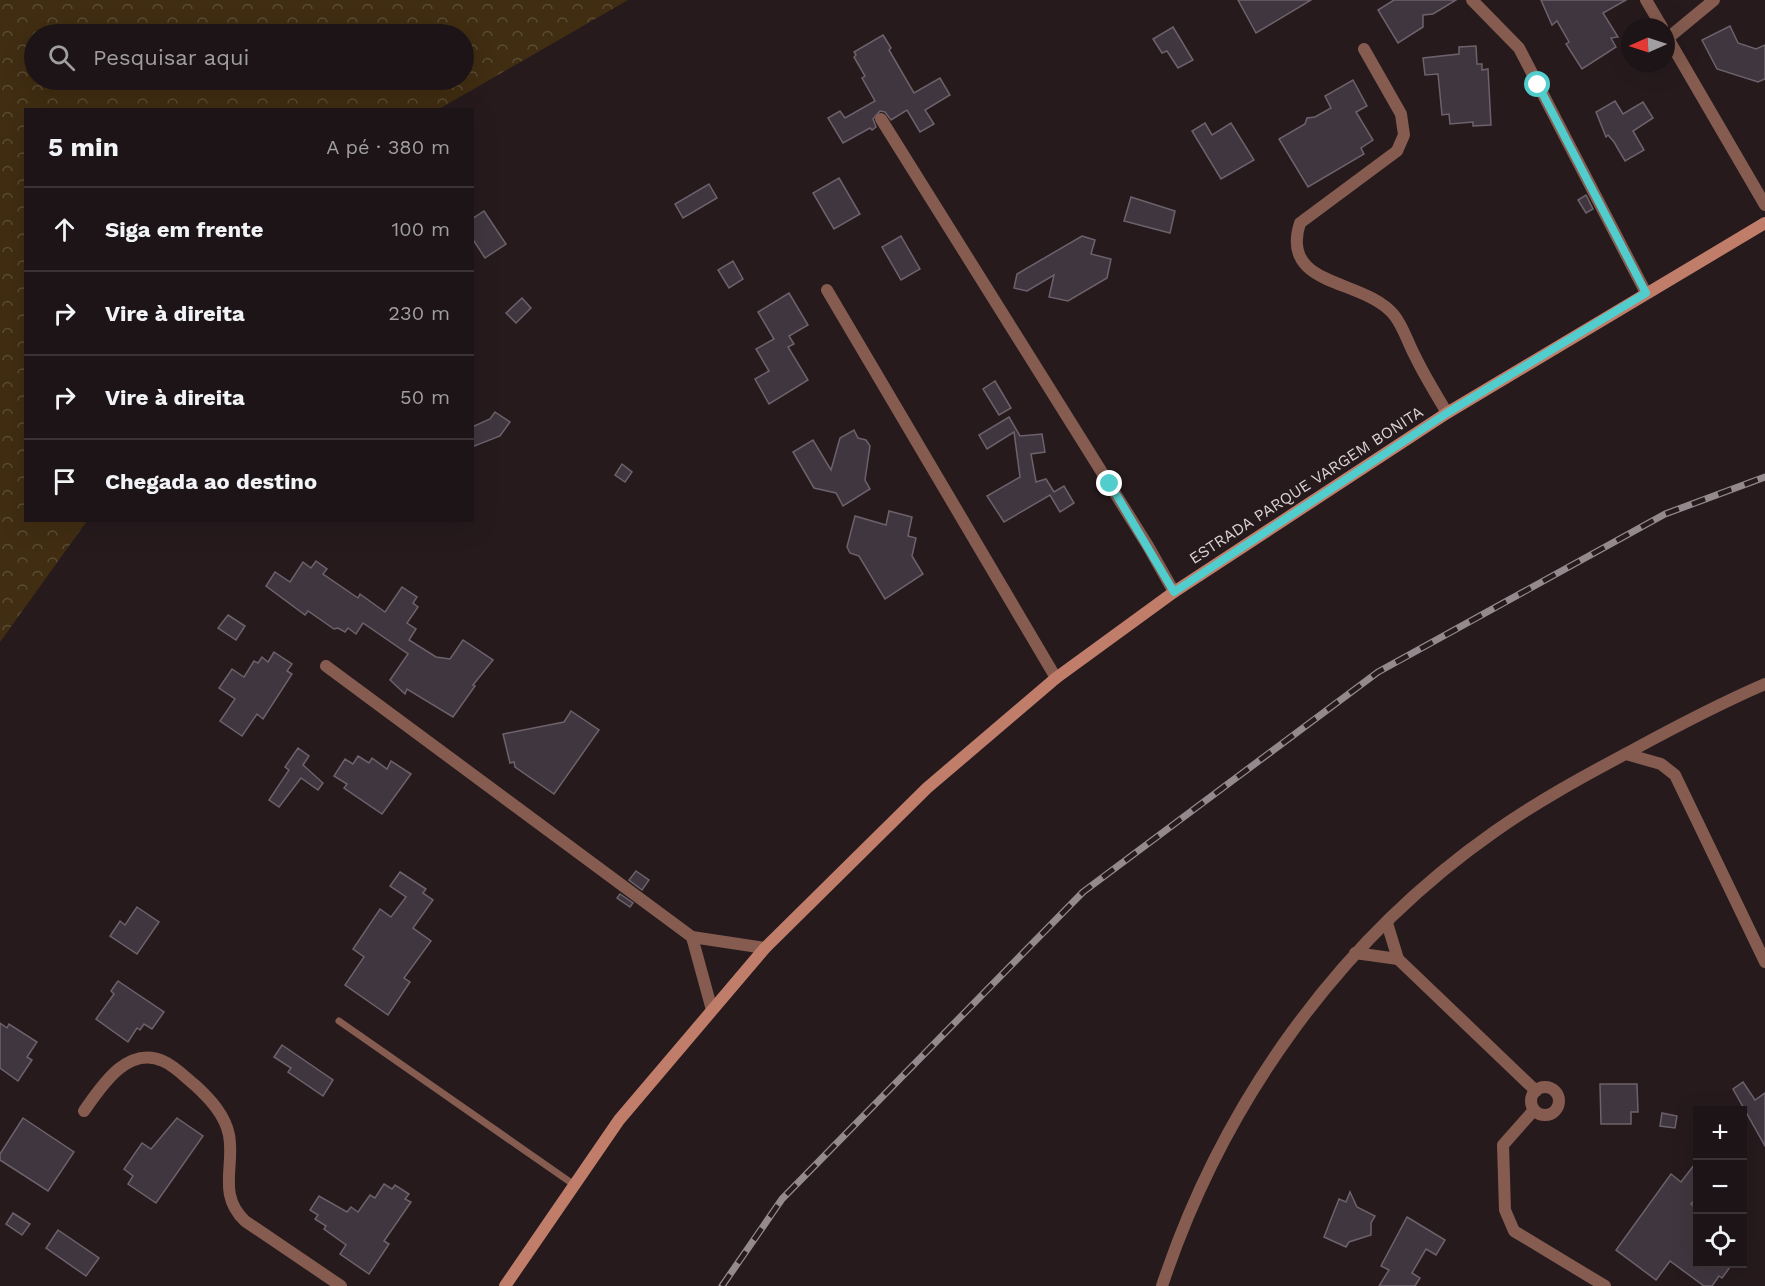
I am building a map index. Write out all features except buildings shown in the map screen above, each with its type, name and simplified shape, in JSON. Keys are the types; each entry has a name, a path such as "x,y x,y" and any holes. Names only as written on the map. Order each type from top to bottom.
{"main road":[{"name":"ESTRADA PARQUE VARGEM BONITA","path":"505,1286 573,1184 649,1083 765,948 927,788 1056,678 1174,592 1447,413 1765,223"}],"street":[{"path":"1472,0 1519,48 1646,293"},
{"path":"1646,0 1656,18"},
{"path":"1675,26 1714,0"},
{"path":"1364,49 1401,114 1404,135 1397,151 1300,223 1295,237 1297,248 1300,258 1315,275 1366,295 1394,314 1447,413"},
{"path":"1675,50 1765,205"},
{"path":"881,119 1148,546 1174,592"},
{"path":"827,290 1056,678"},
{"path":"326,666 692,937 765,948"},
{"path":"1163,1285 1182,1227 1215,1157 1260,1078 1290,1034 1355,954 1461,856 1551,795 1719,704 1765,684"},
{"path":"1626,754 1661,765 1675,775 1765,962"},
{"path":"1387,923 1398,959 1536,1091"},
{"path":"692,937 712,1010"},
{"path":"1355,954 1398,959"},
{"path":"84,1111 107,1079 134,1061 149,1058 162,1060 175,1068 205,1095 222,1115 229,1135 229,1194 233,1209 245,1221 341,1286"},
{"path":"1541,1088 1551,1089 1559,1103 1549,1114 1544,1115 1534,1110 1531,1100 1536,1091 1541,1088"},
{"path":"1534,1110 1503,1145 1505,1217 1514,1230 1605,1286"}],"lane":[{"path":"339,1021 573,1184"}],"green space":[{"path":"0,0 628,0 474,89 474,24 24,24 24,90 472,90 441,108 24,108 24,522 86,522 0,642"}],"railway":[{"path":"722,1286 782,1199 1083,892 1378,672 1665,514 1765,477"}],"route":[{"path":"1110,484 1174,592 1447,413 1646,293 1538,85"}]}
